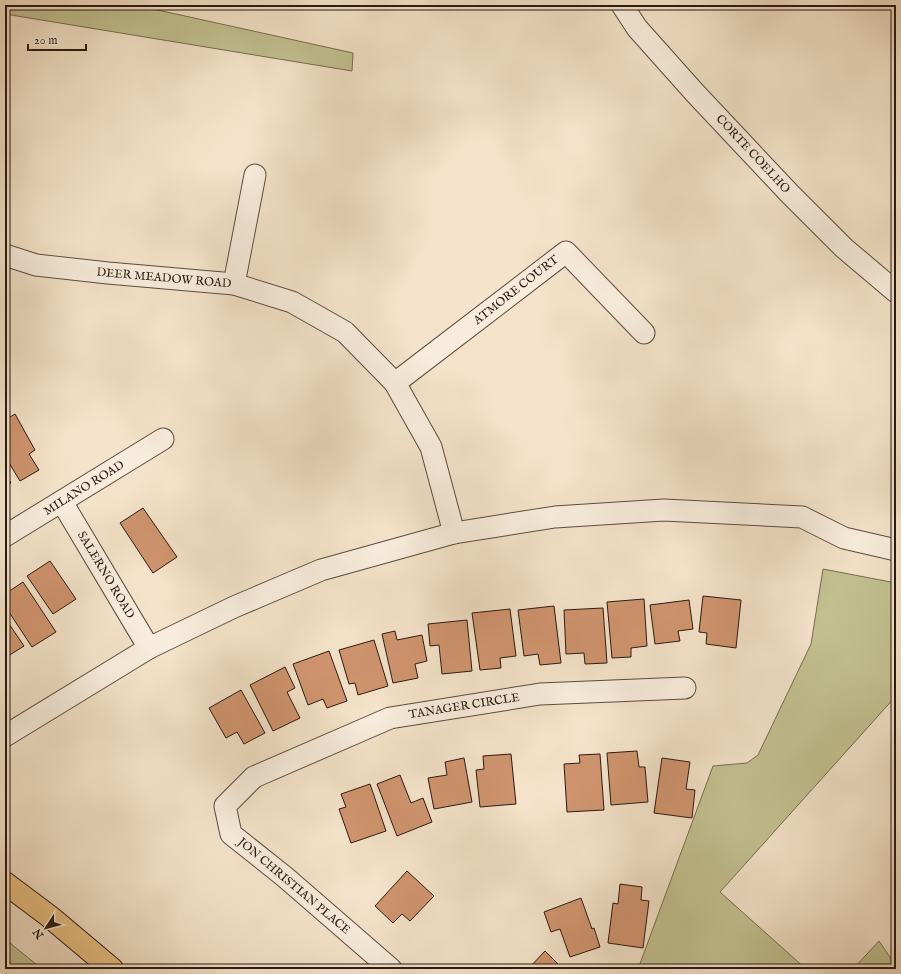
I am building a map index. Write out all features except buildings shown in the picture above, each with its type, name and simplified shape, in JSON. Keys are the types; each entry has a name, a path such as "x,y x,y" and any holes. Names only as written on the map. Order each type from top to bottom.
{"main road":[{"path":"5,883 49,916 112,969"}],"street":[{"name":"CORTE COELHO","path":"622,5 637,28 695,93 790,194 844,248 896,292"},
{"path":"234,284 255,175"},
{"name":"ATMORE COURT","path":"395,383 566,252 644,333"},
{"name":"DEER MEADOW ROAD","path":"5,255 36,265 234,284 292,302 345,332 395,383 431,447 454,533"},
{"name":"MILANO ROAD","path":"5,536 163,439"},
{"name":"SALERNO ROAD","path":"62,502 149,648"},
{"path":"5,736 149,648 234,607 322,570 454,533 554,517 664,510 802,517 844,538 896,550"},
{"name":"TANAGER CIRCLE","path":"254,777 390,718 540,694 685,688"},
{"name":"JON CHRISTIAN PLACE","path":"254,777 225,806 231,834 285,877 390,969"}],"shaded area":[{"path":"5,5 135,5 353,53 352,71 5,14"},
{"path":"823,569 896,583 896,696 720,892 806,969 638,969 713,766 747,763 758,755 811,644"},
{"path":"5,939 42,969 5,969"},
{"path":"879,941 896,966 896,969 853,969"}]}
